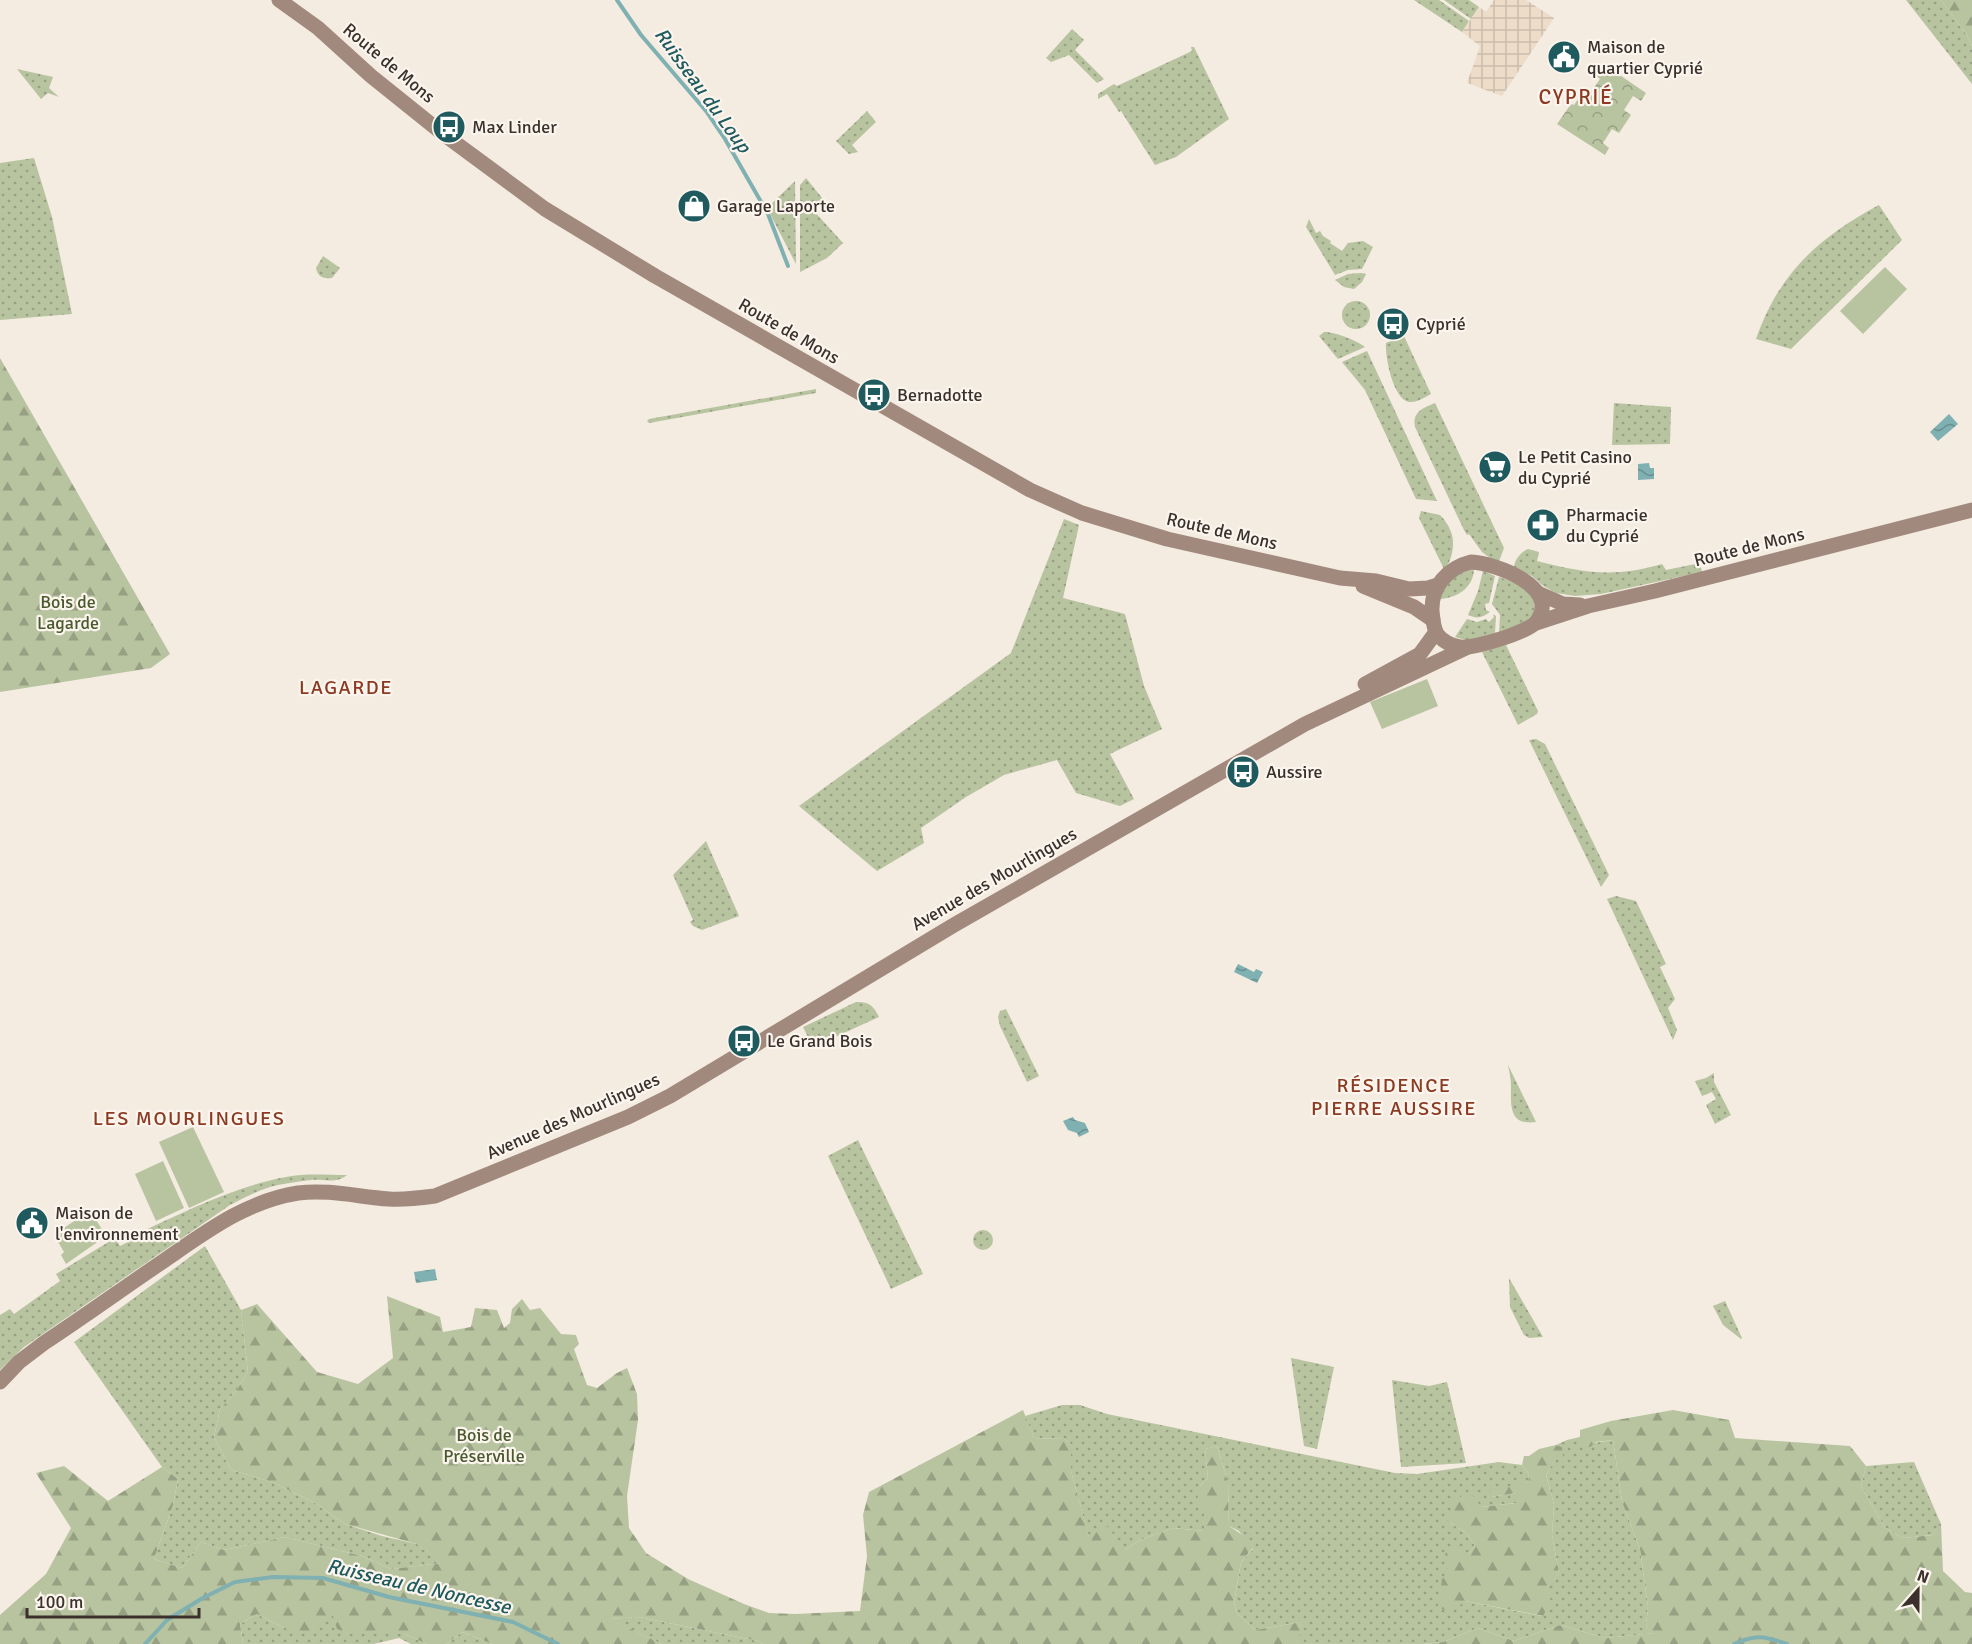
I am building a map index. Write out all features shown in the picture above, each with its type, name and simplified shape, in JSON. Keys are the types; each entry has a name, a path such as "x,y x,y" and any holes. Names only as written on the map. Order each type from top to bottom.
{"main road":[{"name":"Route de Mons","path":"279,0 318,28 371,76 442,133 545,209 655,276 1003,476 1055,502 1109,523 1167,538 1340,578 1376,581 1409,590 1437,585"},
{"name":"Route de Mons","path":"1536,623 1588,606 1972,510"},
{"name":"Route de Mons","path":"1920,524 1972,518"},
{"path":"1478,563 1520,578 1528,582 1538,593 1541,609 1536,623 1519,633 1468,647 1446,642 1434,626 1432,601 1437,585 1453,569 1463,564 1478,563"},
{"name":"Route de Mons","path":"1340,578 1414,607 1434,626"},
{"name":"Route de Mons","path":"1538,593 1563,604 1588,606"},
{"name":"Avenue des Mourlingues","path":"1305,724 1326,705 1420,654 1434,626"},
{"name":"Avenue des Mourlingues","path":"0,1382 19,1362 44,1343 212,1227 247,1208 273,1198 311,1192 402,1200 435,1196 644,1109 692,1083 954,925 1305,724 1468,647"}],"green space":[{"path":"1414,0 1439,0 1469,21 1462,32"},
{"path":"1444,0 1469,0 1479,7 1471,19"},
{"path":"1906,0 1941,0 1972,46 1972,84"},
{"path":"1941,0 1972,0 1972,46 1966,34"},
{"path":"1072,29 1084,40 1075,50 1104,79 1097,83 1069,55 1051,62 1046,58"},
{"path":"1191,47 1194,47 1229,119 1176,157 1155,165 1121,111 1119,112 1107,94 1098,99 1098,94 1114,84 1117,86 1192,51"},
{"path":"1602,63 1646,93 1641,101 1633,96 1624,110 1631,115 1619,133 1612,129 1603,143 1609,148 1605,155 1557,124 1585,89 1591,92 1600,79 1594,74"},
{"path":"17,69 53,77 49,88 59,97 48,93 41,99"},
{"path":"867,111 876,122 852,145 858,152 849,154 836,141"},
{"path":"34,158 52,217 72,314 0,320 0,163"},
{"path":"806,178 823,199 813,210 843,243 827,258 800,272 800,185"},
{"path":"795,181 796,264 767,208"},
{"path":"1879,205 1902,240 1791,349 1756,339 1776,295 1803,260 1819,244"},
{"path":"1309,219 1316,233 1320,231 1331,241 1330,243 1342,251 1348,243 1363,241 1373,247 1362,269 1348,270 1335,275 1306,227"},
{"path":"323,256 340,268 332,278 321,277 318,274 316,268"},
{"path":"1885,267 1907,289 1863,334 1840,311"},
{"path":"1348,274 1366,274 1362,282 1354,289 1344,287 1335,280"},
{"path":"1356,301 1366,305 1370,315 1366,325 1356,329 1346,325 1342,315 1346,305"},
{"path":"1324,332 1345,337 1365,347 1338,359 1319,336"},
{"path":"1404,336 1431,394 1412,402 1403,399 1394,386 1387,358 1386,343"},
{"path":"1367,351 1437,501 1416,499 1365,390 1342,362"},
{"name":"Bois de Lagarde","path":"0,358 170,654 151,668 0,692"},
{"path":"816,389 816,393 649,423 647,421 649,419"},
{"path":"1435,403 1504,548 1498,564 1482,552 1469,534 1467,535 1415,427 1417,414"},
{"path":"1614,403 1671,407 1670,444 1612,445"},
{"path":"1421,511 1440,515 1450,528 1453,549 1445,571 1419,518"},
{"path":"1064,519 1079,525 1063,598 1125,614 1144,686 1162,729 1110,754 1134,799 1120,806 1076,793 1057,760 1004,775 966,797 921,828 924,843 877,871 799,806 1011,653"},
{"path":"1528,549 1539,552 1537,561 1585,571 1629,571 1662,564 1666,570 1700,563 1702,572 1601,594 1575,596 1556,593 1532,576 1514,568 1518,557"},
{"path":"1474,569 1471,581 1464,590 1459,594 1441,599 1440,594 1450,580"},
{"path":"1483,571 1495,576 1489,603 1485,604 1486,610 1490,612 1482,617 1474,617 1468,615"},
{"path":"1499,577 1524,588 1529,592 1535,604 1534,613 1527,623 1499,632 1500,615 1492,604"},
{"path":"1493,614 1496,616 1495,633 1469,641 1455,637 1467,619 1477,622 1486,619 1489,622 1494,617"},
{"path":"1506,645 1538,711 1537,714 1518,725 1482,652"},
{"path":"1427,679 1438,706 1382,729 1370,702"},
{"path":"1536,739 1545,744 1609,875 1601,887 1529,740"},
{"path":"706,841 739,916 702,930 690,922 693,920 673,875"},
{"path":"1616,896 1636,901 1666,964 1660,967 1675,999 1668,1008 1677,1030 1673,1040 1607,899"},
{"path":"856,1002 870,1005 879,1017 813,1047 803,1027"},
{"path":"1006,1009 1039,1076 1027,1082 1000,1026 998,1017 1000,1011"},
{"path":"1508,1065 1536,1122 1520,1121 1513,1112"},
{"path":"1714,1073 1714,1082 1731,1115 1715,1124 1706,1105 1716,1099 1712,1092 1702,1096 1695,1081"},
{"path":"193,1127 224,1192 189,1208 159,1142"},
{"path":"858,1140 923,1274 891,1289 828,1156"},
{"path":"163,1161 184,1208 156,1221 135,1174"},
{"path":"301,1175 347,1175 334,1180 307,1180 271,1187 230,1205 24,1347 0,1370 0,1315 10,1309 14,1314 60,1281 56,1274 115,1238 120,1246 130,1241 134,1235 189,1210 266,1181"},
{"path":"90,1210 106,1236 66,1264 61,1255 64,1252 54,1235"},
{"path":"983,1230 990,1233 993,1240 990,1247 983,1250 976,1247 973,1240 976,1233"},
{"path":"205,1246 241,1310 248,1372 236,1391 220,1409 214,1437 231,1470 272,1482 315,1503 345,1524 417,1544 442,1563 391,1569 362,1556 285,1537 224,1550 201,1542 182,1568 154,1559 173,1505 178,1479 162,1467 74,1342"},
{"path":"1509,1278 1543,1337 1529,1338 1524,1335 1510,1307"},
{"name":"Bois de Préserville","path":"387,1296 440,1317 443,1332 471,1327 475,1308 497,1310 504,1328 510,1323 512,1309 522,1299 530,1310 540,1308 561,1334 576,1335 579,1344 574,1349 587,1385 597,1388 627,1368 637,1394 638,1420 627,1496 629,1528 646,1553 688,1579 744,1604 769,1613 860,1611 867,1556 863,1515 869,1492 1023,1410 1034,1438 1064,1439 1071,1444 1071,1471 1089,1537 1107,1526 1125,1550 1140,1540 1173,1528 1204,1531 1204,1509 1197,1500 1200,1486 1208,1478 1205,1449 1217,1446 1228,1482 1229,1526 1253,1542 1253,1548 1241,1562 1234,1603 1237,1613 1255,1630 1301,1622 1299,1644 763,1644 758,1641 639,1617 610,1619 662,1644 492,1644 462,1632 446,1644 427,1644 404,1634 348,1634 337,1629 332,1613 313,1633 284,1628 257,1614 240,1624 243,1644 0,1644 0,1615 46,1574 71,1528 36,1473 64,1466 108,1501 162,1467 178,1479 173,1505 154,1559 182,1568 201,1542 224,1550 285,1537 362,1556 391,1569 441,1563 417,1544 345,1524 315,1503 272,1482 231,1470 214,1437 220,1409 236,1391 248,1372 241,1310 257,1304 317,1372 358,1384 393,1358"},
{"path":"1725,1301 1741,1339 1723,1325 1713,1306"},
{"path":"1291,1358 1334,1367 1317,1449 1304,1446"},
{"path":"1392,1380 1429,1386 1447,1382 1466,1463 1401,1467"},
{"path":"1062,1405 1080,1405 1107,1414 1395,1473 1417,1474 1499,1462 1522,1465 1529,1474 1528,1482 1491,1497 1516,1493 1516,1503 1480,1507 1448,1521 1466,1533 1475,1545 1468,1555 1465,1601 1542,1616 1546,1588 1559,1573 1552,1535 1554,1504 1546,1475 1562,1447 1556,1445 1580,1437 1580,1445 1613,1440 1622,1502 1640,1549 1648,1607 1646,1627 1655,1633 1605,1638 1560,1625 1514,1641 1478,1628 1443,1642 1423,1644 1297,1644 1301,1622 1255,1630 1237,1613 1234,1603 1241,1562 1253,1549 1239,1531 1229,1526 1228,1482 1217,1446 1205,1449 1208,1478 1200,1486 1204,1509 1204,1531 1173,1528 1140,1540 1125,1550 1089,1538 1071,1471 1071,1444 1064,1439 1034,1438 1025,1416"},
{"path":"1673,1410 1729,1420 1735,1438 1850,1446 1866,1466 1861,1486 1885,1528 1903,1538 1933,1535 1941,1524 1943,1571 1965,1592 1972,1593 1972,1644 1423,1644 1443,1642 1478,1628 1514,1641 1560,1625 1605,1638 1654,1633 1646,1627 1648,1607 1640,1549 1622,1502 1613,1440 1596,1442 1590,1447 1580,1445 1580,1430 1611,1421"},
{"path":"1556,1445 1562,1447 1563,1456 1555,1460 1546,1475 1554,1504 1552,1535 1559,1573 1547,1588 1551,1601 1543,1616 1465,1601 1452,1612 1438,1608 1442,1579 1449,1575 1445,1554 1453,1546 1468,1555 1475,1545 1466,1533 1448,1521 1454,1500 1466,1494 1476,1497 1480,1507 1516,1503 1516,1493 1491,1497 1490,1490 1528,1482 1529,1474 1522,1465 1524,1456"},
{"path":"1914,1462 1941,1524 1933,1535 1903,1538 1885,1528 1861,1486 1866,1466"},
{"path":"332,1613 348,1634 404,1634 427,1644 411,1644 399,1638 374,1644 243,1644 240,1624 257,1614 284,1628"},
{"path":"639,1617 758,1641 763,1644 662,1644 609,1619"},
{"path":"462,1632 492,1644 446,1644"}],"shaded area":[{"path":"1494,0 1526,0 1554,18 1502,96 1467,83 1480,46 1462,32 1479,7 1486,12"}],"water":[{"path":"1949,414 1958,424 1938,441 1930,432"},
{"path":"1649,463 1650,468 1654,468 1654,479 1638,480 1638,464"},
{"path":"1238,964 1254,972 1256,969 1263,972 1257,983 1234,972"},
{"path":"1073,1117 1085,1123 1089,1132 1079,1137 1077,1133 1068,1130 1063,1121"},
{"path":"435,1269 437,1280 416,1283 414,1272"}],"waterway":[{"name":"Ruisseau du Loup","path":"617,0 641,35 706,111 725,139 768,214 788,266"},
{"name":"Ruisseau de Noncesse","path":"145,1644 167,1620 201,1599 235,1582 273,1577 323,1578 389,1597 513,1622 558,1644"},
{"name":"Ruisseau de Noncesse","path":"1734,1644 1760,1637 1787,1644"}],"place":[{"name":"Maison de quartier Cyprié","path":"1564,57"},
{"name":"Max Linder","path":"449,127"},
{"name":"Garage Laporte","path":"694,206"},
{"name":"Cyprié","path":"1393,324"},
{"name":"Bernadotte","path":"874,395"},
{"name":"Le Petit Casino du Cyprié","path":"1495,467"},
{"name":"Pharmacie du Cyprié","path":"1543,525"},
{"name":"Aussire","path":"1243,772"},
{"name":"Le Grand Bois","path":"744,1041"},
{"name":"Maison de l'environnement","path":"32,1223"}],"district":[{"name":"CYPRIÉ","path":"1576,97"},
{"name":"LAGARDE","path":"346,687"},
{"name":"RÉSIDENCE PIERRE AUSSIRE","path":"1394,1096"},
{"name":"LES MOURLINGUES","path":"189,1118"}]}
